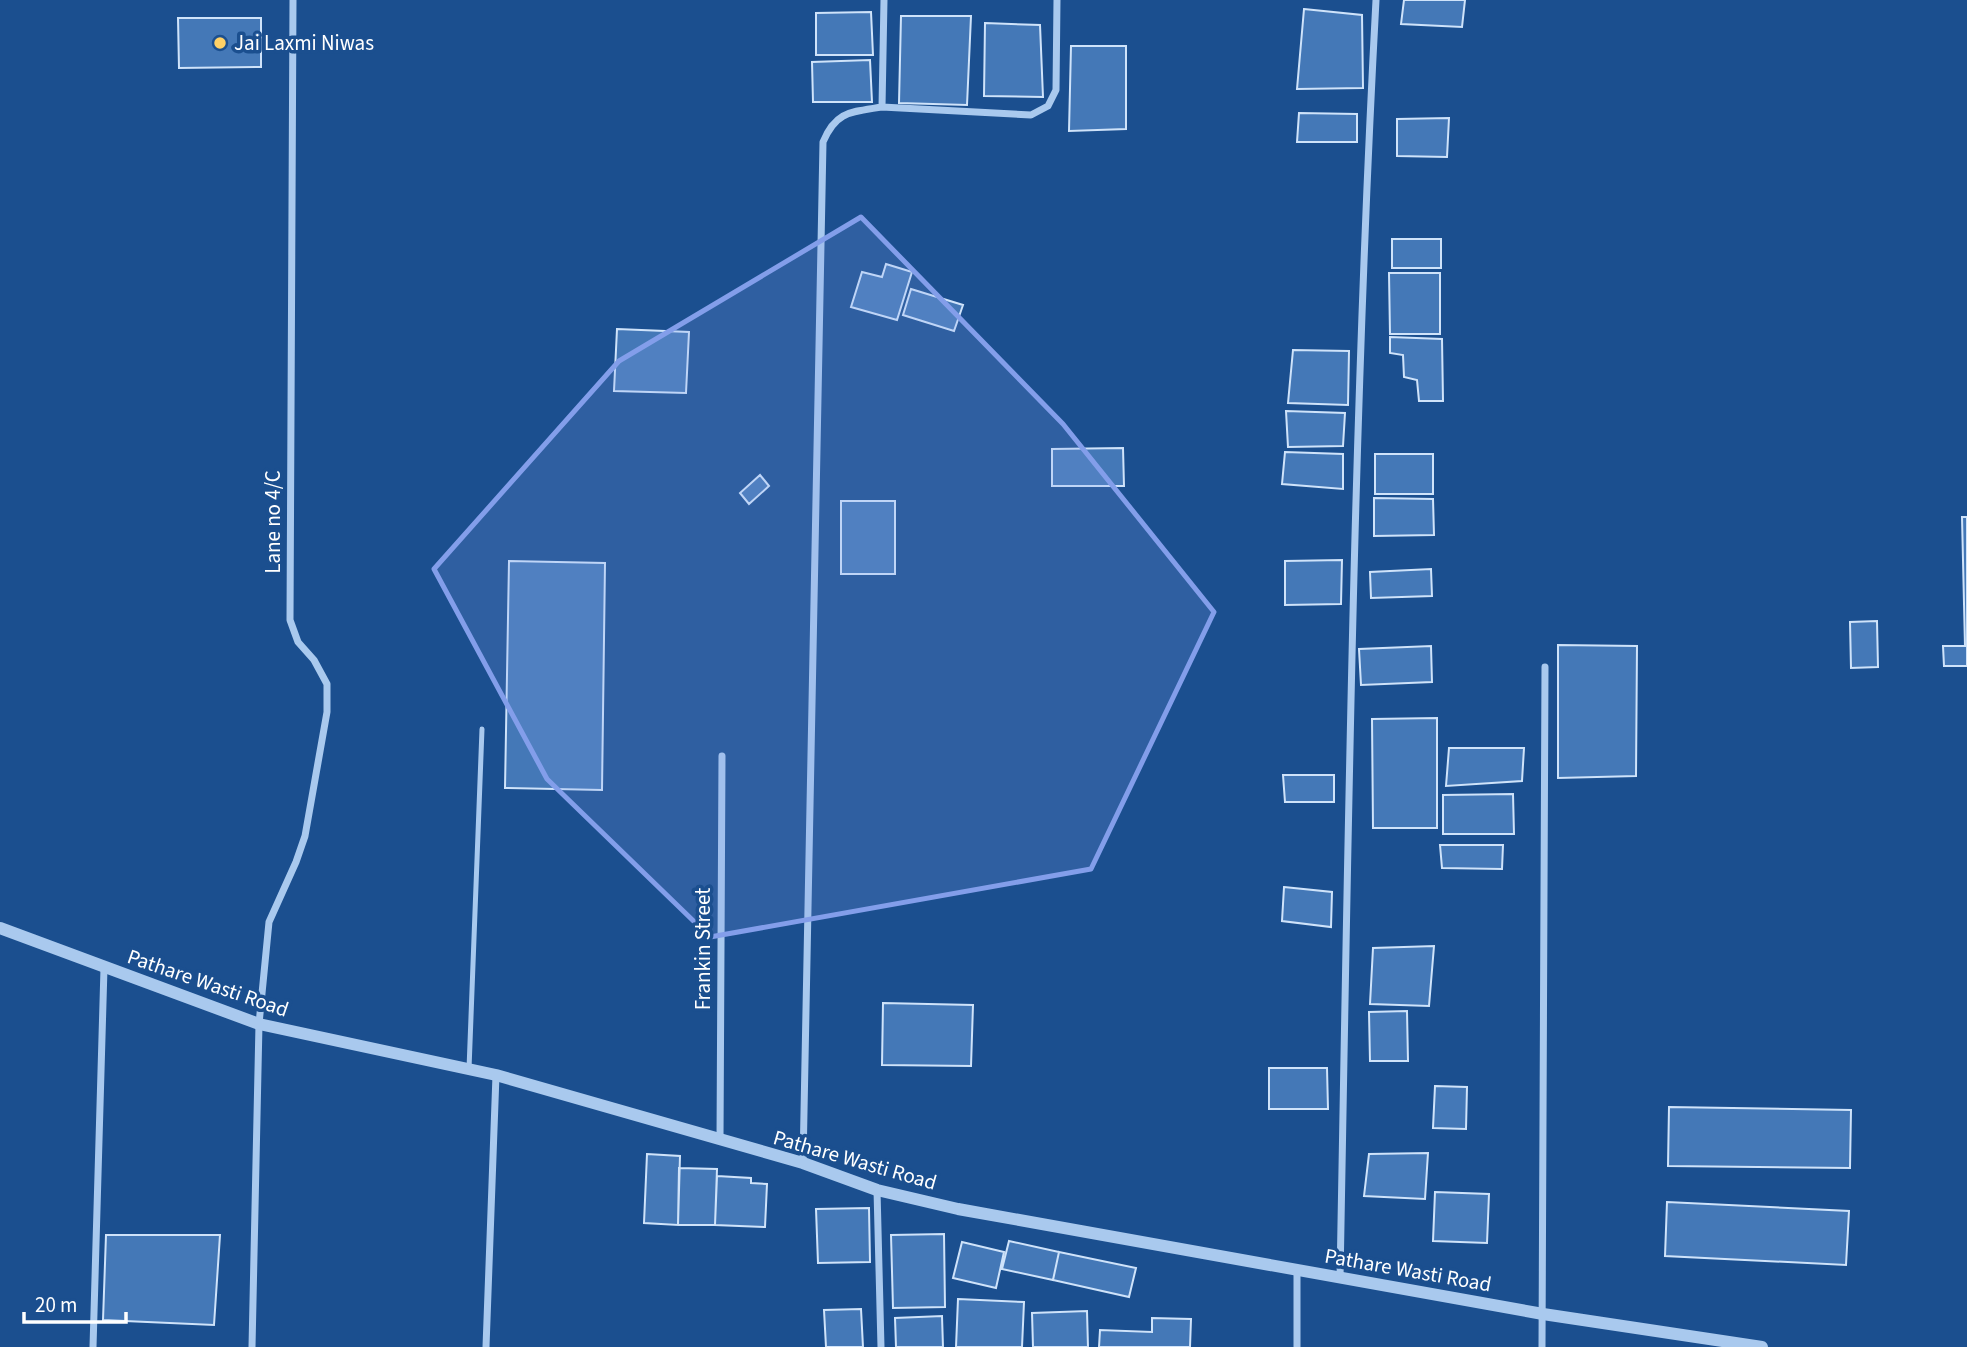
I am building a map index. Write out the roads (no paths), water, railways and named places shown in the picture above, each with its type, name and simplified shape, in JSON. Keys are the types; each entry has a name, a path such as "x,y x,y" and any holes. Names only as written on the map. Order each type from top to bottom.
{"street":[{"name":"Lane no 4/C","path":"252,1347 259,1024 269,922 296,862 304,836 327,712 327,684 314,660 298,642 290,620 293,0"},
{"path":"882,107 884,0"},
{"path":"803,1163 823,142 830,124 846,113 882,107 1031,115 1048,106 1056,90 1057,0"},
{"path":"1340,1278 1353,566 1365,200 1376,0"},
{"path":"1542,1347 1545,667"},
{"name":"Frankin Street","path":"720,1142 722,756"},
{"name":"Pathare Wasti Road","path":"0,928 259,1024 496,1075 720,1142 803,1163 877,1190 958,1209 1340,1278 1719,1344 1762,1347"},
{"path":"93,1347 104,968"},
{"path":"486,1347 496,1075"},
{"path":"877,1190 881,1347"},
{"path":"1297,1269 1297,1347"}],"lane":[{"path":"469,1069 482,729"}],"place":[{"name":"Jai Laxmi Niwas","path":"220,43"}]}
